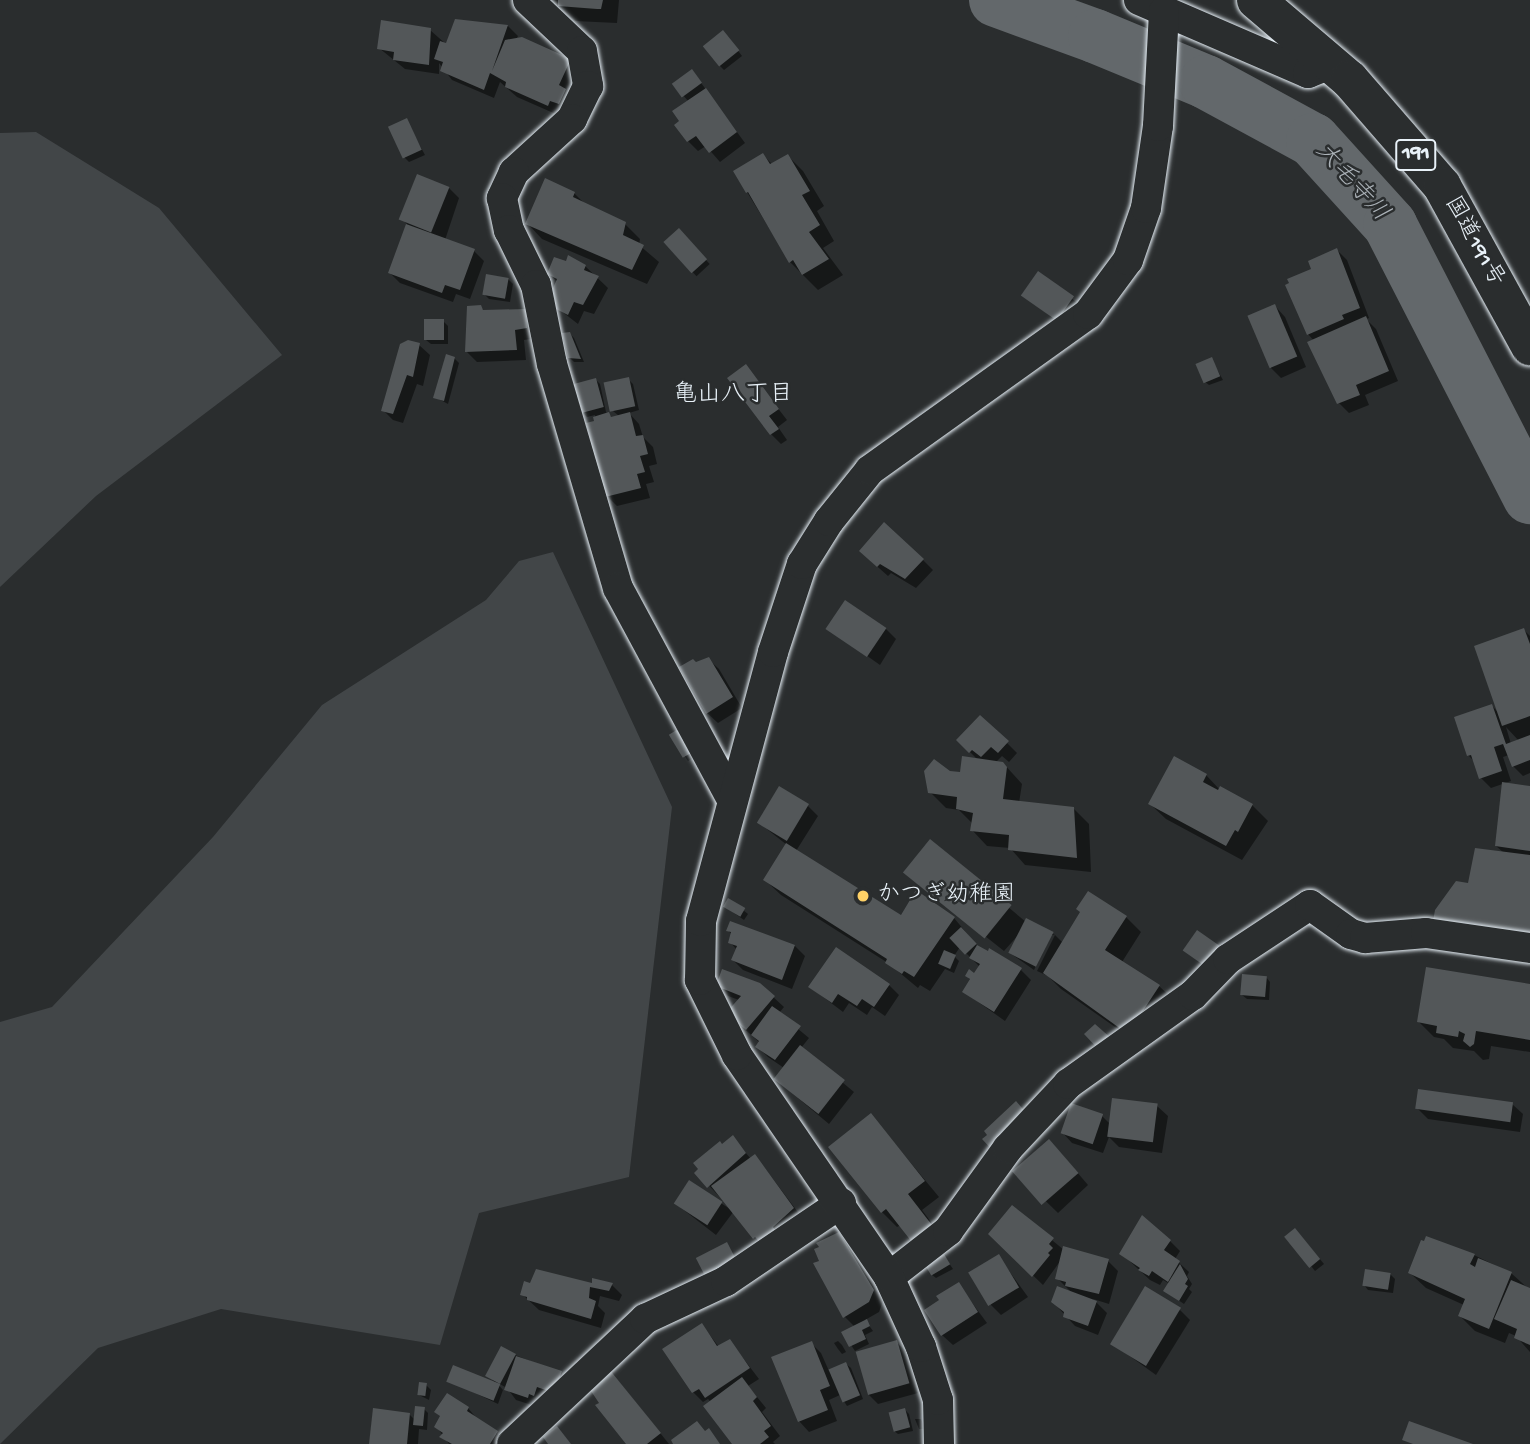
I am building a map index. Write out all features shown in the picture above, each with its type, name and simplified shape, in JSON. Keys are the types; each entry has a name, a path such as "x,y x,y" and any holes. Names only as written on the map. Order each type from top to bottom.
{"highway":[{"name":"国道191号","path":"1256,0 1350,80 1442,186 1530,346"}],"street":[{"path":"528,0 582,51 588,86 572,119 514,172 502,198 509,230 536,285 552,364 618,588 732,800"},
{"path":"939,1444 938,1400 921,1347 889,1277 841,1203 737,1055 700,980 701,921 773,652 798,577 822,531 870,470 1088,314 1128,260 1146,208 1157,113 1155,15 1308,73 1330,64"},
{"path":"889,1277 948,1231 1008,1149 1068,1084 1193,995 1228,959 1311,905 1351,934 1364,937 1426,933 1530,948"},
{"path":"512,1444 645,1319 726,1281 841,1203"}],"shaded area":[{"path":"36,132 159,208 282,355 96,496 0,587 0,133"},
{"path":"553,552 672,807 629,1177 479,1213 440,1345 221,1309 98,1348 0,1444 0,1022 52,1007 213,837 322,705 486,600 519,561"}],"building":[{"path":"558,0 603,0 601,9 597,9 558,6"},
{"path":"455,19 508,25 492,71 505,40 522,37 571,59 559,85 566,89 559,104 550,101 548,106 505,87 506,82 490,73 484,90 440,71 443,62 434,59 440,41 446,43"},
{"path":"381,20 431,28 429,65 393,60 394,52 377,49"},
{"path":"723,30 739,50 719,67 703,46"},
{"path":"692,69 702,83 682,97 672,84"},
{"path":"706,88 737,132 709,153 696,136 687,142 674,125 679,121 672,111"},
{"path":"407,118 422,150 403,159 388,127"},
{"path":"763,153 770,164 788,154 810,191 802,195 820,225 809,232 829,259 802,275 793,260 789,263 733,171"},
{"path":"417,174 449,187 431,233 399,219"},
{"path":"545,178 575,192 573,197 626,222 623,235 644,245 632,270 525,224"},
{"path":"406,224 475,249 460,290 445,285 442,293 388,273"},
{"path":"679,228 707,259 691,273 663,242"},
{"path":"1337,248 1360,308 1342,315 1344,319 1307,335 1285,285 1289,283 1287,279 1311,269 1308,261"},
{"path":"568,255 586,265 584,270 599,276 583,305 574,302 568,315 554,308 555,298 550,295 557,279 547,274 554,257 566,261"},
{"path":"1038,271 1074,296 1057,321 1021,296"},
{"path":"486,274 509,278 505,299 482,295"},
{"path":"1275,304 1297,356 1270,368 1247,316"},
{"path":"481,305 483,310 526,309 527,328 515,330 517,350 465,352 467,306"},
{"path":"1366,316 1389,371 1356,385 1360,395 1337,404 1307,342"},
{"path":"424,319 444,319 444,340 424,340"},
{"path":"570,332 581,359 568,358 562,333"},
{"path":"408,340 420,343 413,377 407,375 393,414 381,411 400,344"},
{"path":"446,354 455,357 444,401 433,398"},
{"path":"1212,357 1220,376 1204,383 1195,364"},
{"path":"746,364 779,409 769,416 779,429 770,435 727,378"},
{"path":"629,377 635,406 610,412 604,382"},
{"path":"596,378 604,407 581,413 573,384"},
{"path":"609,412 611,417 630,412 636,436 643,435 648,454 640,456 645,472 637,474 641,488 605,497 586,423 594,421 593,417"},
{"path":"884,522 924,559 905,579 880,564 877,567 859,551"},
{"path":"845,600 886,628 867,657 825,629"},
{"path":"1524,628 1530,644 1530,716 1502,726 1474,646"},
{"path":"709,657 733,697 706,714 679,667 693,659 696,662"},
{"path":"1492,704 1506,744 1530,735 1530,760 1512,767 1503,744 1494,747 1502,771 1479,779 1471,755 1467,756 1454,717"},
{"path":"980,715 1009,741 998,753 991,747 981,757 972,750 969,753 956,740"},
{"path":"680,728 694,751 683,758 669,735"},
{"path":"962,756 1003,762 1007,767 1003,799 1074,807 1077,858 1008,850 1009,835 970,831 973,813 956,809 957,797 928,793 924,771 934,759 950,771 960,772"},
{"path":"1174,756 1207,774 1203,782 1218,790 1220,786 1253,804 1238,832 1235,830 1226,846 1148,804"},
{"path":"1502,782 1530,786 1530,851 1495,846"},
{"path":"779,786 809,804 787,841 757,823"},
{"path":"930,839 1012,905 985,938 903,872"},
{"path":"786,843 901,915 916,890 955,917 914,977 904,971 902,974 885,963 887,959 763,880"},
{"path":"1475,848 1530,855 1530,937 1433,921 1435,910 1456,881 1468,883"},
{"path":"1088,891 1127,916 1105,950 1160,985 1135,1023 1125,1032 1043,973 1080,912 1076,909"},
{"path":"728,898 745,908 740,917 723,907"},
{"path":"1026,918 1054,932 1036,967 1008,953"},
{"path":"730,921 795,945 782,980 731,960 737,946 728,943 731,932 726,931"},
{"path":"961,927 977,944 965,955 949,938"},
{"path":"1197,930 1220,946 1206,967 1183,950"},
{"path":"977,945 988,951 989,948 1022,968 994,1012 962,992 970,979 965,976 969,969 974,973 980,964 969,958"},
{"path":"836,947 890,984 874,1007 862,999 857,1006 838,994 832,1003 808,987"},
{"path":"944,950 956,955 950,969 938,964"},
{"path":"1426,967 1530,984 1530,1040 1476,1031 1474,1044 1470,1047 1463,1041 1465,1034 1459,1031 1458,1037 1436,1033 1437,1026 1417,1022"},
{"path":"722,969 760,983 775,996 746,1030 726,1013 741,996 716,986"},
{"path":"1242,974 1267,976 1265,997 1240,995"},
{"path":"772,1006 801,1026 775,1060 755,1047 759,1041 751,1035"},
{"path":"1095,1024 1112,1039 1100,1051 1084,1034"},
{"path":"800,1045 845,1080 818,1114 774,1079"},
{"path":"1418,1089 1513,1102 1510,1122 1415,1109"},
{"path":"1112,1098 1158,1104 1153,1142 1107,1137"},
{"path":"1016,1101 1028,1115 994,1152 982,1139 987,1135 984,1131"},
{"path":"1071,1103 1103,1114 1093,1144 1061,1133"},
{"path":"871,1113 925,1181 908,1194 935,1229 915,1246 886,1209 881,1213 828,1147"},
{"path":"733,1135 746,1153 707,1188 694,1173 698,1169 693,1163 720,1141 722,1144"},
{"path":"1049,1139 1079,1173 1042,1205 1012,1171"},
{"path":"755,1154 794,1208 773,1227 777,1233 761,1244 755,1237 753,1239 711,1186"},
{"path":"689,1180 723,1202 707,1225 674,1203"},
{"path":"1012,1205 1054,1238 1049,1244 1053,1248 1048,1253 1050,1255 1032,1277 988,1234"},
{"path":"1142,1215 1171,1240 1164,1250 1180,1261 1168,1282 1152,1271 1149,1276 1138,1270 1140,1268 1119,1254"},
{"path":"1295,1228 1320,1259 1309,1268 1284,1237"},
{"path":"839,1232 874,1290 869,1302 843,1318 813,1263 819,1261 814,1249 819,1247 816,1243"},
{"path":"1426,1236 1475,1254 1470,1264 1475,1267 1478,1258 1512,1272 1489,1329 1458,1316 1465,1299 1408,1273 1421,1240 1424,1241"},
{"path":"727,1242 737,1262 706,1277 696,1258"},
{"path":"1063,1246 1109,1259 1099,1294 1065,1286 1066,1282 1055,1279"},
{"path":"944,1254 950,1264 931,1276 925,1265"},
{"path":"999,1254 1019,1287 988,1306 968,1273"},
{"path":"1180,1264 1188,1279 1185,1284 1188,1286 1179,1301 1163,1291"},
{"path":"536,1269 592,1283 592,1278 613,1283 609,1291 590,1287 589,1298 596,1301 591,1319 527,1300 527,1297 520,1295 524,1281 530,1283"},
{"path":"1365,1269 1391,1273 1388,1290 1362,1286"},
{"path":"1511,1280 1530,1288 1530,1345 1514,1338 1517,1329 1494,1319"},
{"path":"959,1282 978,1312 941,1336 924,1310 939,1300 936,1296"},
{"path":"1057,1286 1097,1301 1088,1326 1063,1317 1064,1312 1051,1302"},
{"path":"1145,1286 1181,1308 1146,1366 1110,1344"},
{"path":"867,1319 870,1326 862,1330 866,1339 849,1347 841,1332"},
{"path":"702,1323 717,1346 730,1339 750,1368 705,1398 699,1389 692,1393 662,1349"},
{"path":"897,1340 909,1383 868,1395 856,1352"},
{"path":"812,1341 830,1386 820,1390 828,1410 798,1422 771,1357"},
{"path":"501,1346 516,1354 500,1384 485,1376"},
{"path":"516,1356 562,1371 554,1393 537,1387 534,1396 529,1394 528,1398 504,1390"},
{"path":"846,1362 860,1395 843,1403 829,1369"},
{"path":"453,1365 500,1384 494,1401 446,1382"},
{"path":"609,1369 661,1433 647,1444 626,1444 595,1405 599,1403 587,1385"},
{"path":"742,1377 757,1397 753,1401 771,1426 764,1431 769,1437 760,1444 732,1444 703,1406"},
{"path":"419,1382 427,1383 425,1396 417,1395"},
{"path":"447,1393 469,1407 467,1411 498,1431 490,1444 452,1444 439,1437 443,1433 434,1427 440,1416 434,1412"},
{"path":"415,1406 425,1407 423,1426 413,1425"},
{"path":"373,1408 410,1413 407,1444 369,1444"},
{"path":"905,1408 910,1427 894,1432 889,1412"},
{"path":"697,1421 705,1431 709,1428 720,1444 673,1444 671,1440"},
{"path":"1409,1421 1473,1444 1413,1444 1402,1440"},
{"path":"557,1426 571,1444 548,1444 543,1437"}],"waterway":[{"name":"大毛寺川","path":"996,0 1095,36 1206,82 1313,140 1390,225 1530,497"}],"place":[{"name":"かつぎ幼稚園","path":"863,896"}],"district":[{"name":"亀山八丁目","path":"733,396"}]}
